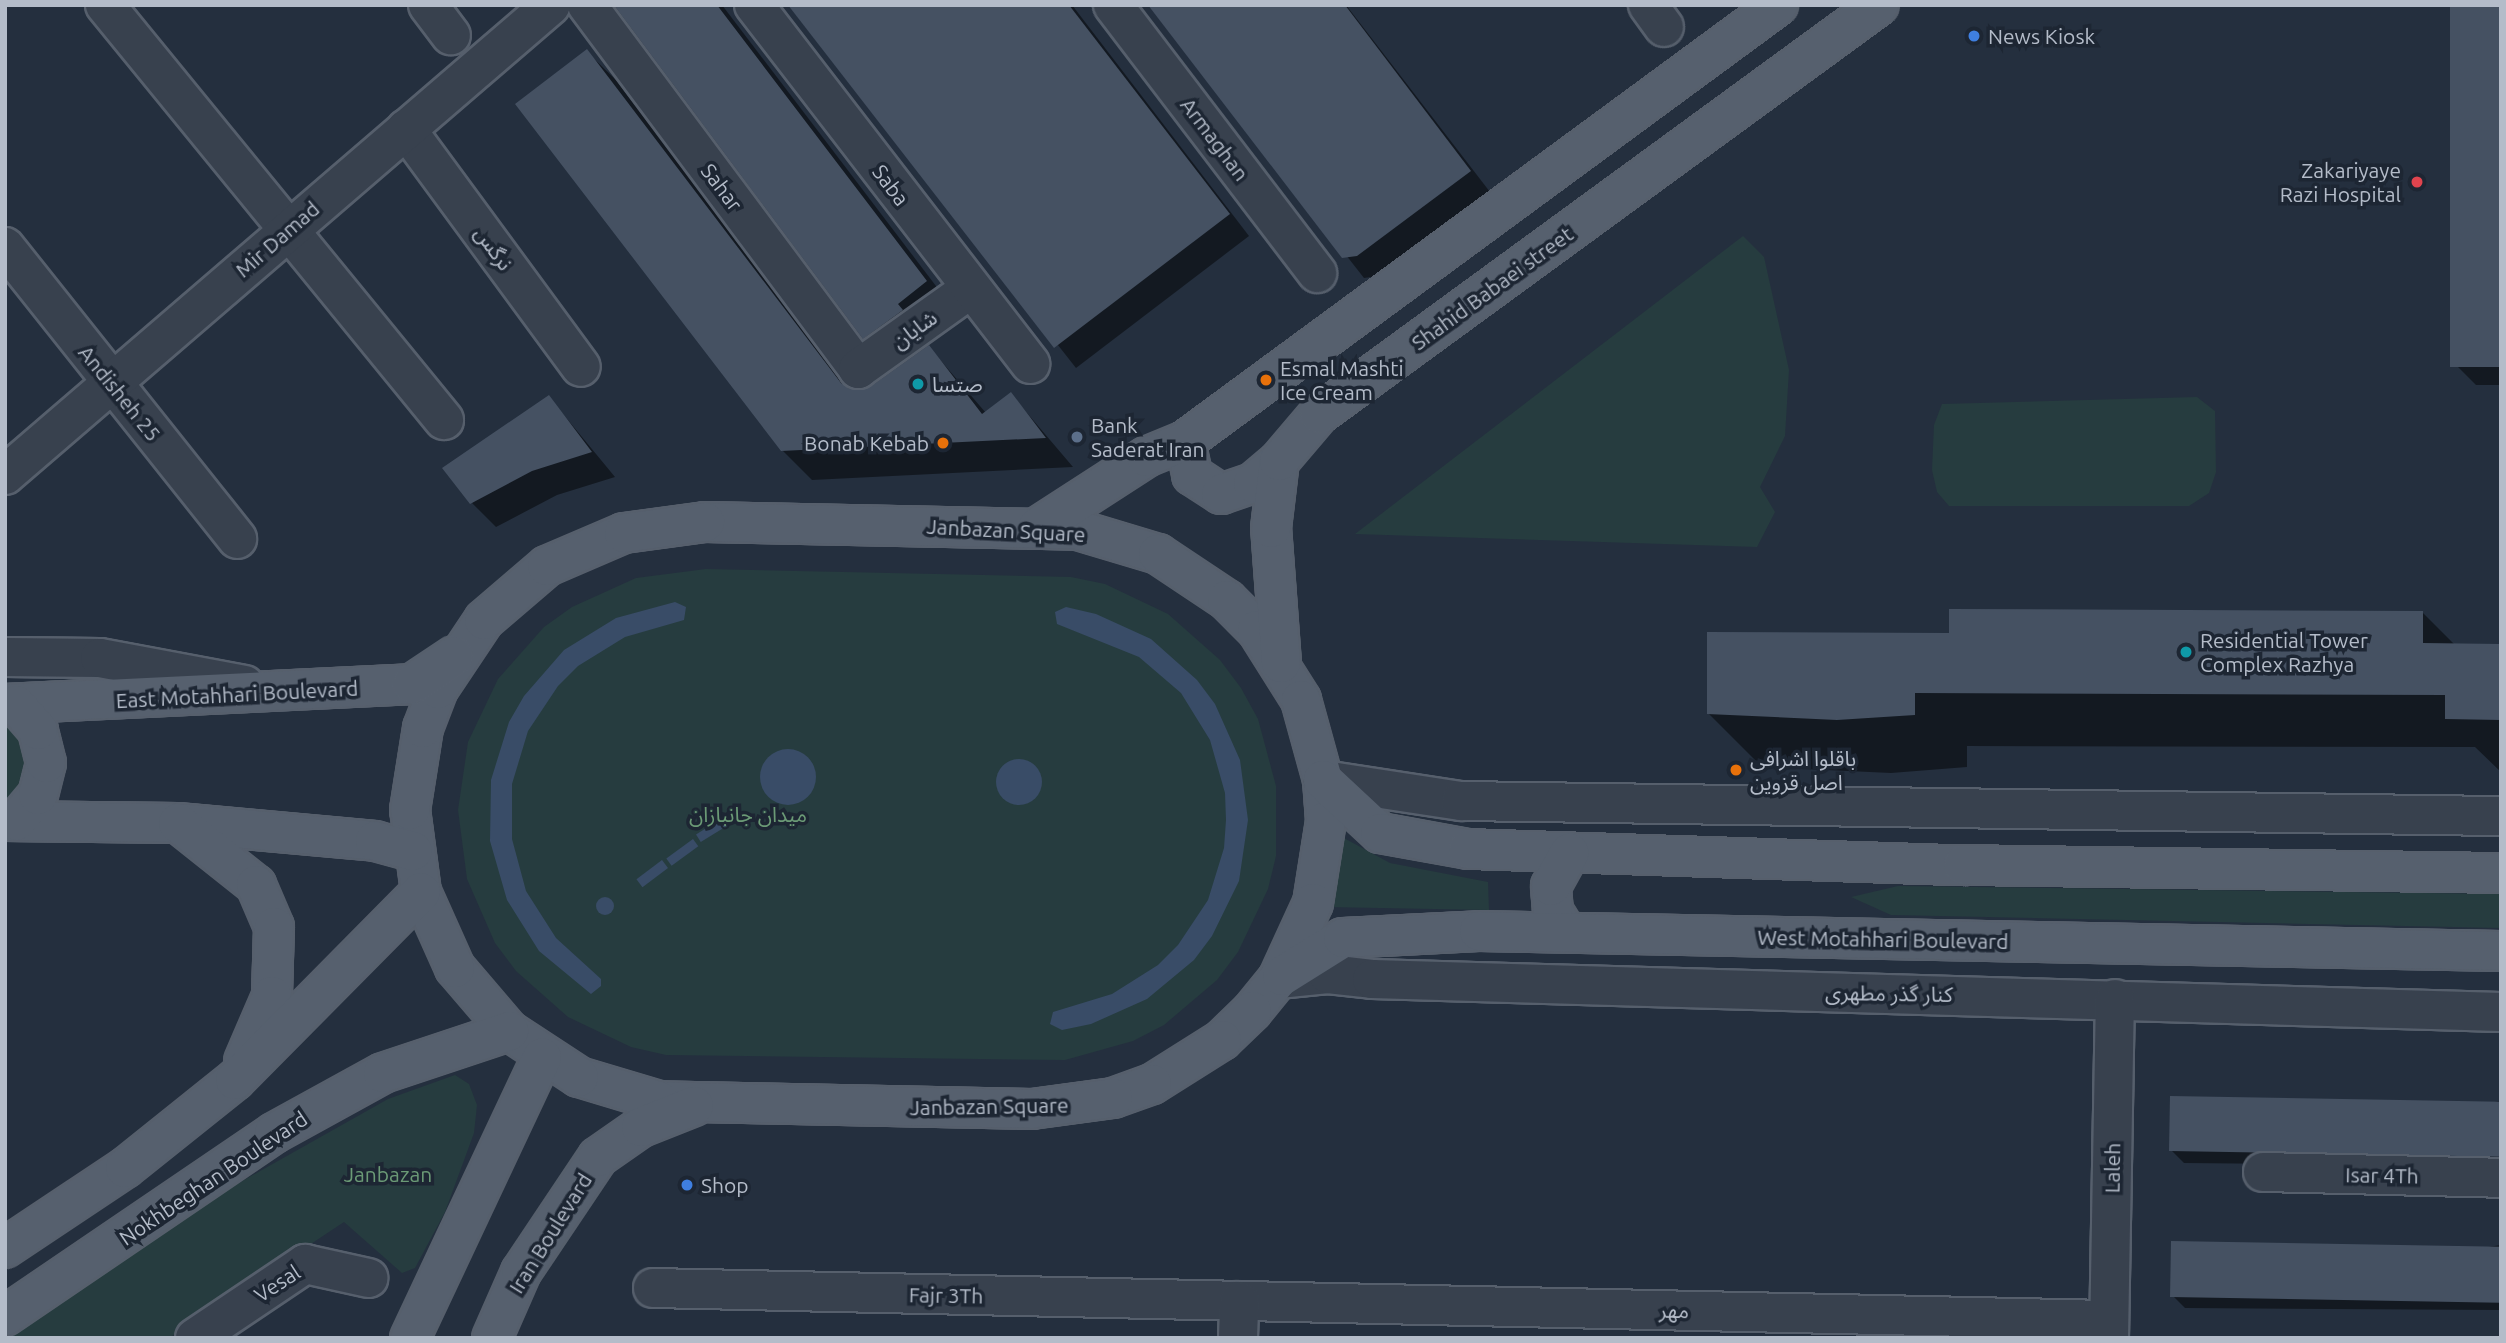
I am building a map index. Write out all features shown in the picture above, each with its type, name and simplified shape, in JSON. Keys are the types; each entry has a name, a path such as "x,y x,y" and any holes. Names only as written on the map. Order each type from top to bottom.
{"main road":[{"path":"1038,527 1146,457 1185,441 1778,5"},
{"name":"Shahid Babaei street","path":"1185,441 1192,475 1221,494 1253,484 1279,461 1319,414 1879,5"},
{"path":"1279,461 1271,528 1281,663"},
{"name":"Janbazan Square","path":"705,522 1038,527 1118,539 1182,568 1227,600 1281,663 1310,726 1323,780 1323,863 1308,916 1278,979 1223,1041 1152,1084 1113,1098 1032,1109 699,1105 618,1092 542,1057 509,1031 455,968 421,892 413,851 414,768 438,689 459,653 514,591 547,566 624,533 705,522"},
{"name":"East Motahhari Boulevard","path":"11,705 284,693 412,684 459,653"},
{"path":"11,705 38,730 46,763 38,795 11,821"},
{"path":"1323,780 1380,833 1468,849 1963,865 2501,873"},
{"path":"11,821 178,824 375,841 413,851"},
{"path":"178,824 256,885 274,927 271,996 236,1080"},
{"path":"1566,932 1553,911 1550,886 1569,853"},
{"path":"5,1248 125,1168 236,1080 421,892"},
{"name":"West Motahhari Boulevard","path":"1278,979 1343,938 1479,930 2501,951"},
{"name":"Nokhbeghan Boulevard","path":"5,1316 274,1133 383,1073 509,1031"},
{"path":"410,1338 542,1057"},
{"name":"Iran Boulevard","path":"492,1338 521,1272 598,1157 640,1127 699,1105"}],"street":[{"path":"105,5 444,420"},
{"path":"428,5 451,35"},
{"name":"Mir Damad","path":"5,475 287,229 551,5"},
{"name":"Sahar","path":"587,5 858,369"},
{"name":"Saba","path":"754,5 1030,364"},
{"name":"Armaghan","path":"1113,5 1317,273"},
{"name":"نرگس","path":"407,129 581,368"},
{"name":"Andisheh 25","path":"5,247 237,539"},
{"name":"شایان","path":"858,369 970,289"},
{"path":"5,657 100,658 284,693"},
{"path":"1323,780 1461,801 2501,816"},
{"name":"کنار گذر مطهری","path":"1278,979 1328,974 1372,979 2501,1012"},
{"name":"Laleh","path":"2109,1329 2115,999"},
{"name":"Isar 4Th","path":"2263,1172 2501,1178"},
{"name":"Vesal","path":"195,1338 305,1264 368,1278"},
{"name":"Fajr 3Th","path":"653,1289 1238,1319"},
{"name":"مهر","path":"1238,1319 2109,1329"}],"green space":[{"path":"1743,236 1764,257 1789,370 1785,436 1760,487 1775,512 1757,547 1355,534"},
{"path":"2197,397 2215,411 2216,472 2209,493 2189,506 1949,506 1937,492 1932,470 1934,425 1942,404"},
{"name":"میدان جانبازان","path":"706,569 1071,577 1105,584 1168,614 1220,660 1241,688 1258,719 1276,786 1276,856 1268,889 1238,952 1217,980 1164,1025 1133,1041 1065,1060 666,1055 631,1047 568,1017 516,971 495,943 467,879 458,810 468,742 498,679 544,627 572,607 636,578"},
{"path":"5,704 44,746 5,821"},
{"path":"1342,837 1390,863 1488,882 1489,910 1325,907"},
{"path":"1898,886 2501,894 2501,928 1891,915 1851,897"},
{"name":"Janbazan","path":"455,1075 469,1084 477,1105 474,1133 445,1212 415,1268 402,1273 344,1222 169,1338 7,1338 230,1188 388,1099"}],"water":[{"path":"675,602 686,607 684,620 625,637 578,666 558,686 528,731 512,784 512,839 526,891 556,938 601,979 601,986 591,994 539,951 507,900 490,841 491,780 509,722 524,696 564,650 616,618"},
{"path":"1066,607 1096,614 1151,639 1197,680 1215,704 1240,760 1248,820 1239,881 1212,936 1194,960 1147,999 1091,1024 1062,1030 1050,1024 1053,1012 1112,994 1158,965 1178,945 1208,900 1224,848 1226,820 1225,793 1210,740 1181,693 1139,657 1057,624 1055,612"},
{"path":"788,749 799,751 808,757 814,766 814,788 808,797 799,803 788,805 777,803 768,797 762,788 760,777 762,766 768,757 777,751"},
{"path":"1019,759 1035,766 1042,782 1035,798 1019,805 1003,798 996,782 1003,766"},
{"path":"724,817 729,825 701,842 696,834"},
{"path":"693,839 698,846 672,866 666,858"},
{"path":"662,860 668,868 642,887 636,879"},
{"path":"605,897 611,900 614,906 611,912 605,915 599,912 596,906 599,900"}],"building":[{"path":"614,5 717,5 927,281 898,304 903,310 863,339"},
{"path":"788,5 1069,5 1230,214 1054,348"},
{"path":"1148,5 1345,5 1471,171 1357,256 1342,258"},
{"path":"2450,5 2501,5 2501,367 2450,367"},
{"path":"587,49 841,383 850,389 870,387 929,345 982,414 1011,392 1046,438 781,451 515,104"},
{"path":"549,395 592,452 532,471 470,504 442,468"},
{"name":"Residential Tower Complex Razhya","path":"1949,609 2423,611 2423,643 2501,644 2501,720 2445,719 2445,695 1915,693 1915,715 1837,720 1707,714 1707,632 1949,633"},
{"path":"2170,1096 2501,1102 2500,1157 2169,1151"},
{"path":"2171,1241 2501,1247 2500,1303 2170,1297"}],"place":[{"name":"News Kiosk","path":"1974,36"},
{"name":"Zakariyaye Razi Hospital","path":"2417,182"},
{"name":"Esmal Mashti Ice Cream","path":"1266,380"},
{"name":"صتسا","path":"918,384"},
{"name":"Bank Saderat Iran","path":"1077,437"},
{"name":"Bonab Kebab","path":"943,443"},
{"name":"Residential Tower Complex Razhya","path":"2186,652"},
{"name":"باقلوا اشرافی اصل قزوین","path":"1736,770"},
{"name":"Shop","path":"687,1185"}]}
